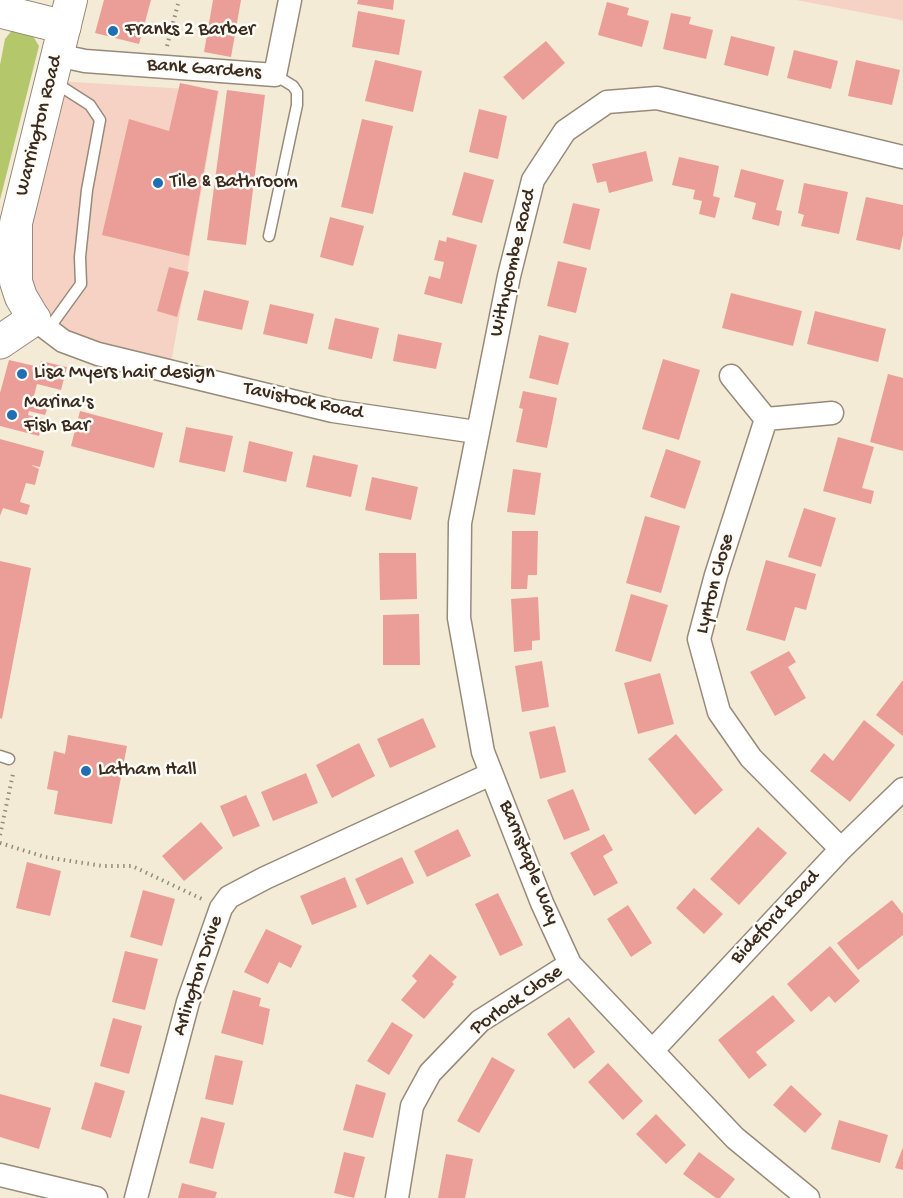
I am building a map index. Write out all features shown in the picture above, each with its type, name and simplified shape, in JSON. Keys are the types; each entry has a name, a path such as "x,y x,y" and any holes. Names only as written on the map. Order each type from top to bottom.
{"main road":[{"path":"0,11 61,41"},
{"path":"0,342 40,325"}],"street":[{"name":"Bank Gardens","path":"61,41 162,67 276,75 290,0"},
{"name":"Warrington Road","path":"40,325 26,308 16,282 16,223 61,41"},
{"name":"Withycombe Road","path":"476,432 509,276 533,180 565,132 607,102 657,98 903,156"},
{"name":"Tavistock Road","path":"40,325 63,341 98,354 333,411 476,432"},
{"path":"731,376 766,419 832,413"},
{"name":"Lynton Close","path":"766,419 716,574 699,639 719,712 751,758 841,849"},
{"name":"Barnstaple Way","path":"476,432 460,523 459,618 483,753 542,903 570,964 735,1138 808,1198"},
{"name":"Arlington Drive","path":"136,1198 188,1002 221,908 229,897 265,878 491,774"},
{"name":"Bideford Road","path":"653,1050 841,849 903,789"},
{"name":"Porlock Close","path":"397,1198 412,1106 430,1073 480,1021 570,964"},
{"path":"0,1175 96,1198"}],"lane":[{"path":"40,325 81,284 80,258 87,190 100,120 90,105 61,41"},
{"path":"268,236 297,105 297,92 293,86 276,75"}],"path":[{"path":"162,67 179,0"},
{"path":"0,835 16,764 4,758"},
{"path":"0,843 45,857 102,866 132,866 221,908"}],"shaded area":[{"path":"796,0 903,0 903,21 896,19"},
{"path":"58,81 219,91 169,375 75,353 21,277"}],"green space":[{"path":"13,29 31,33 39,46 0,200 0,65 5,39"}],"building":[{"path":"104,0 151,0 139,44 95,33"},
{"path":"213,0 241,0 231,57 204,52"},
{"path":"358,0 394,0 393,10 357,4"},
{"path":"607,2 629,8 627,15 649,21 642,47 598,35"},
{"path":"358,11 405,20 399,55 352,47"},
{"path":"671,13 691,17 689,24 713,30 706,59 663,49"},
{"path":"731,36 775,47 768,76 724,65"},
{"path":"546,41 565,63 523,100 503,77"},
{"path":"794,50 838,61 831,89 787,78"},
{"path":"375,60 422,71 413,112 365,101"},
{"path":"856,60 900,70 892,105 848,96"},
{"name":"Tile & Bathroom","path":"180,83 218,91 189,256 102,235 129,119 169,131"},
{"path":"227,90 265,95 246,245 207,240"},
{"path":"479,109 507,116 498,159 469,152"},
{"path":"362,119 393,126 373,214 341,207"},
{"path":"646,151 653,181 609,193 606,181 597,183 592,164"},
{"path":"679,157 719,166 713,196 720,198 715,218 699,214 702,201 693,199 695,190 672,185"},
{"path":"741,169 784,180 776,210 782,211 779,226 752,219 756,203 734,197"},
{"path":"464,172 494,180 482,223 452,215"},
{"path":"804,183 848,192 839,234 801,226 804,215 798,213"},
{"path":"866,197 903,205 903,235 900,250 856,240"},
{"path":"573,203 600,209 590,250 563,243"},
{"path":"330,217 364,226 353,266 320,257"},
{"path":"447,237 477,245 462,304 424,294 429,276 440,279 444,262 434,260 439,240 446,242"},
{"path":"558,261 587,268 576,313 547,306"},
{"path":"169,267 189,272 177,317 157,311"},
{"path":"204,290 249,301 242,330 197,320"},
{"path":"731,293 802,311 793,346 722,328"},
{"path":"270,304 314,314 307,344 263,334"},
{"path":"815,311 886,329 878,362 807,344"},
{"path":"335,318 379,328 372,359 328,349"},
{"path":"398,334 442,343 436,369 393,361"},
{"path":"539,335 569,343 558,385 529,378"},
{"path":"663,359 700,370 679,440 642,429"},
{"path":"9,360 39,367 41,361 67,367 61,390 37,384 33,400 49,404 45,415 29,411 28,415 44,419 39,436 0,426 0,393"},
{"path":"888,374 903,378 903,451 870,442"},
{"path":"523,391 557,398 547,448 516,442 523,409 519,408"},
{"path":"80,411 163,433 154,468 71,446"},
{"path":"186,427 233,436 225,472 179,462"},
{"path":"838,437 874,447 862,488 874,491 871,504 823,491"},
{"path":"0,439 44,451 40,467 31,465 39,469 35,485 26,483 20,502 30,505 27,515 3,508 0,516"},
{"path":"249,441 293,452 286,482 243,472"},
{"path":"666,449 701,461 685,509 650,497"},
{"path":"313,455 358,465 351,497 306,487"},
{"path":"513,469 541,473 535,515 507,512"},
{"path":"372,477 418,487 411,520 365,510"},
{"path":"804,508 836,518 821,567 788,557"},
{"path":"645,516 680,526 661,593 626,583"},
{"path":"512,531 538,531 537,575 528,575 527,589 511,589"},
{"path":"379,553 416,553 417,599 380,600"},
{"path":"766,560 816,574 806,610 795,607 785,641 746,630"},
{"path":"0,561 31,568 2,719 0,718"},
{"path":"631,594 668,605 651,662 615,651"},
{"path":"538,597 540,640 532,641 532,650 514,652 511,599"},
{"path":"419,614 420,665 383,665 383,615"},
{"path":"789,651 796,662 788,667 806,698 775,716 750,672"},
{"path":"542,661 549,707 522,712 515,666"},
{"path":"660,673 674,724 638,734 624,683"},
{"path":"903,680 903,736 876,715"},
{"path":"423,718 436,747 390,768 377,739"},
{"path":"864,720 895,745 850,802 810,771 824,753 833,761"},
{"path":"555,726 566,772 540,779 529,732"},
{"path":"676,734 723,790 695,815 648,759"},
{"name":"Latham Hall","path":"68,735 127,746 112,824 54,814 58,791 47,789 54,751 65,754"},
{"path":"359,743 375,776 332,798 316,765"},
{"path":"306,773 318,803 273,821 261,792"},
{"path":"573,789 590,830 564,840 547,800"},
{"path":"246,795 260,826 233,837 220,806"},
{"path":"201,822 223,848 184,881 162,856"},
{"path":"758,827 787,853 739,905 710,879"},
{"path":"458,829 471,856 427,877 414,851"},
{"path":"604,834 613,850 603,856 618,883 594,896 570,853"},
{"path":"402,857 414,883 367,905 355,879"},
{"path":"27,862 61,871 50,916 16,908"},
{"path":"345,877 357,907 312,925 300,896"},
{"path":"694,888 723,914 704,934 676,908"},
{"path":"143,890 175,899 162,946 130,937"},
{"path":"498,893 523,945 500,956 475,904"},
{"path":"892,900 903,914 903,935 858,970 837,943"},
{"path":"628,905 652,943 631,957 607,919"},
{"path":"266,929 302,946 291,968 279,962 268,984 244,972"},
{"path":"830,946 860,981 835,1003 829,996 811,1012 787,984"},
{"path":"125,951 158,959 145,1010 112,1002"},
{"path":"430,954 457,977 452,982 454,984 424,1019 401,1000 417,981 412,976"},
{"path":"233,990 261,998 259,1006 270,1009 263,1045 221,1033"},
{"path":"773,995 795,1021 756,1052 767,1065 749,1079 718,1040"},
{"path":"569,1017 595,1052 574,1069 547,1034"},
{"path":"113,1018 142,1026 129,1074 100,1066"},
{"path":"392,1022 413,1035 389,1075 367,1061"},
{"path":"215,1055 243,1061 233,1105 205,1099"},
{"path":"492,1057 515,1070 479,1133 457,1121"},
{"path":"608,1063 643,1101 623,1120 588,1082"},
{"path":"95,1082 125,1091 111,1138 81,1129"},
{"path":"356,1084 386,1093 373,1138 343,1130"},
{"path":"791,1085 822,1114 805,1133 773,1105"},
{"path":"0,1094 51,1108 39,1149 0,1137"},
{"path":"656,1114 686,1145 666,1164 636,1134"},
{"path":"201,1117 225,1123 213,1169 189,1163"},
{"path":"839,1120 888,1135 880,1163 831,1149"},
{"path":"903,1147 903,1170 895,1168"},
{"path":"344,1152 365,1157 354,1198 334,1193"},
{"path":"699,1152 735,1179 720,1198 716,1198 683,1174"},
{"path":"446,1154 473,1159 465,1198 438,1198"},
{"path":"182,1183 217,1192 215,1198 178,1198"}],"place":[{"name":"Franks 2 Barber","path":"113,31"},
{"name":"Tile & Bathroom","path":"158,183"},
{"name":"Lisa Myers hair design","path":"22,374"},
{"name":"Marina's Fish Bar","path":"12,415"},
{"name":"Latham Hall","path":"86,771"}]}
